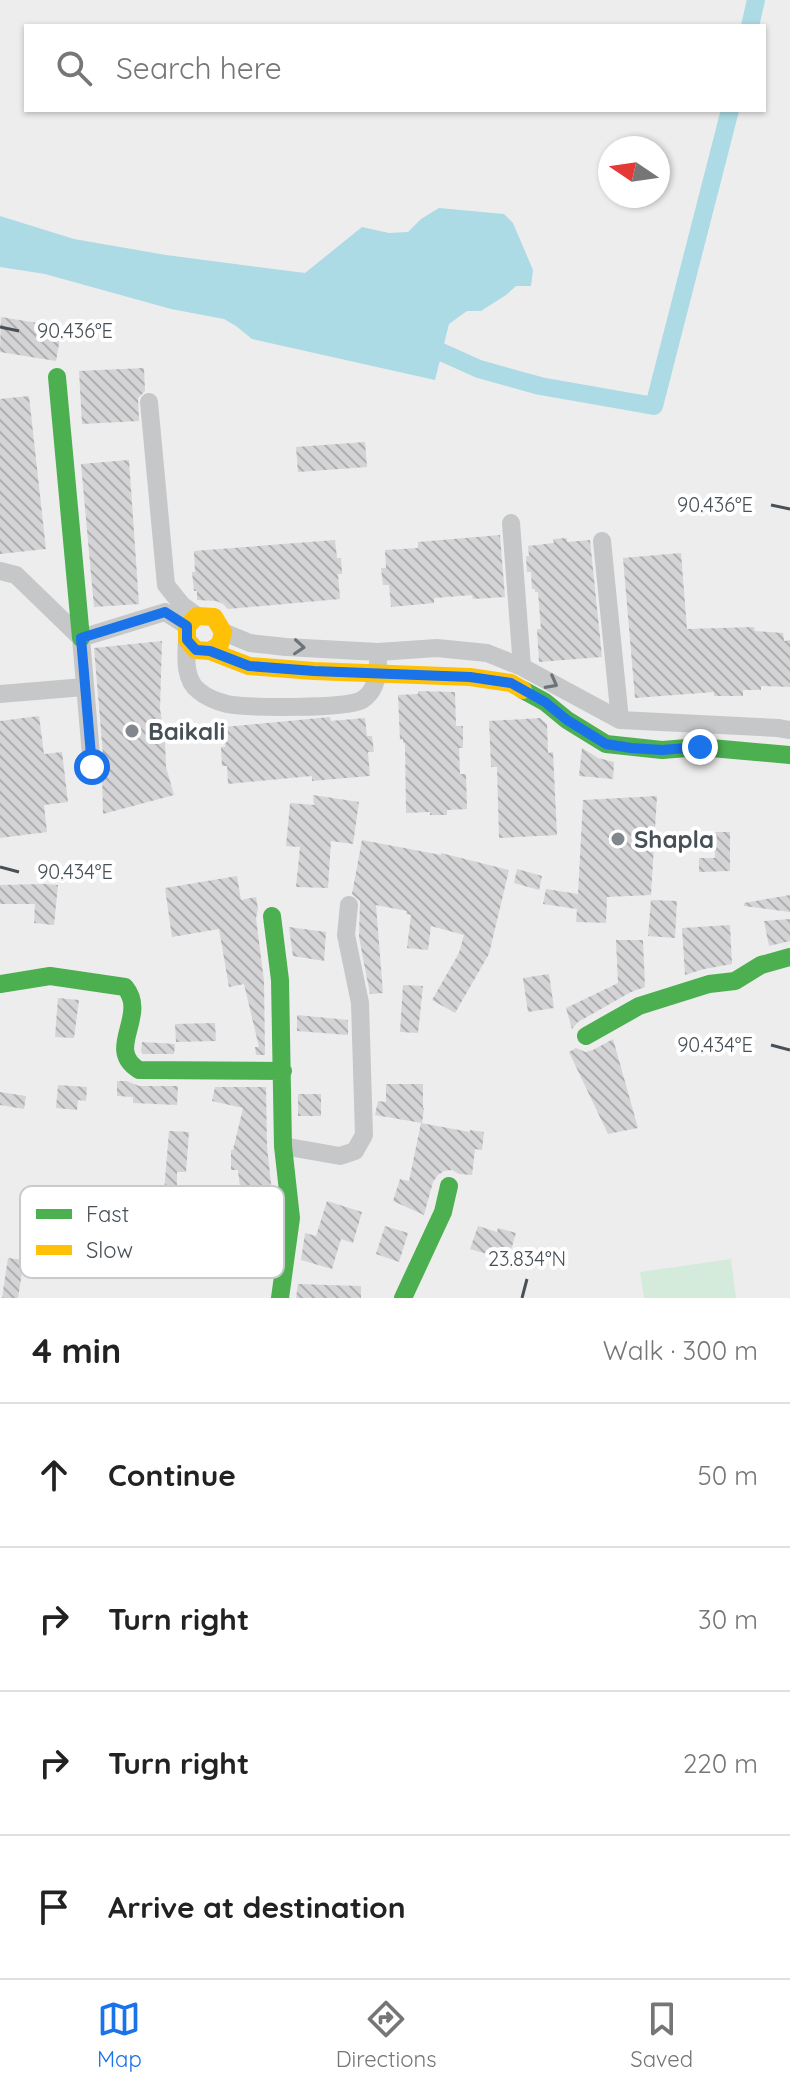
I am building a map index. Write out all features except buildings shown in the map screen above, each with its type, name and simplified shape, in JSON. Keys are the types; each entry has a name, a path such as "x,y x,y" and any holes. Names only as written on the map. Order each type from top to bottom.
{"street":[{"path":"57,377 92,767"},
{"path":"149,402 166,585 182,605 196,650 210,651 249,666 378,675 470,677 511,683 606,744 662,750 700,747 790,755"},
{"path":"511,523 522,667"},
{"path":"602,541 620,720"},
{"path":"0,571 16,575 81,638"},
{"path":"81,638 165,612 190,627"},
{"path":"190,627 214,617 223,632 250,643 378,652 437,648 487,653 522,667 620,720 784,729 771,752"},
{"path":"190,627 186,669 197,691 224,703 254,708 360,701 372,691 378,675 378,652"},
{"path":"210,651 220,644 223,632"},
{"path":"0,694 84,687"},
{"path":"567,720 579,697"},
{"path":"699,724 700,747"},
{"path":"283,1146 340,1156 355,1151 364,1135 360,1003 346,935 349,905"},
{"path":"272,916 280,980 283,1146 291,1218 284,1269"},
{"path":"586,1036 639,1006 709,984 735,981 761,965 790,957"},
{"path":"0,984 50,976 125,987 132,992 134,1001 125,1050 129,1064 139,1070 283,1071"},
{"path":"403,1298 443,1212 449,1186"},
{"path":"280,1298 283,1278"}],"green space":[{"path":"731,1259 736,1298 644,1298 640,1272"}],"water":[{"path":"439,208 504,214 513,223 533,270 531,286 516,286 481,311 467,311 449,324 435,380 252,339 224,319 171,309 45,274 0,267 0,216 74,239 166,255 305,273 362,227 389,233 408,232"}],"waterway":[{"path":"750,24 756,0"},
{"path":"421,343 479,369 540,386 654,406 729,112"}],"traffic: fast":[{"path":"57,377 81,638"},
{"path":"523,690 606,744 662,750 700,747 790,755"},
{"path":"272,916 280,980 283,1146 291,1218 284,1269"},
{"path":"586,1036 639,1006 709,984 735,981 761,965 790,957"},
{"path":"0,984 50,976 125,987 132,1009 125,1052 129,1062 139,1070 283,1071"},
{"path":"403,1298 443,1212 449,1186"},
{"path":"280,1298 283,1278"}],"traffic: slow":[{"path":"210,651 220,644 223,632 214,617 197,616 187,626 187,640 196,650 210,651 249,666 470,677 511,683 523,690"}],"place":[{"name":"Baikali","path":"132,731"},
{"name":"Shapla","path":"618,839"}],"route":[{"path":"92,767 81,638 165,612 187,626 187,640 196,650 210,651 249,666 378,675 470,677 511,683 606,744 662,750 700,747"}]}
